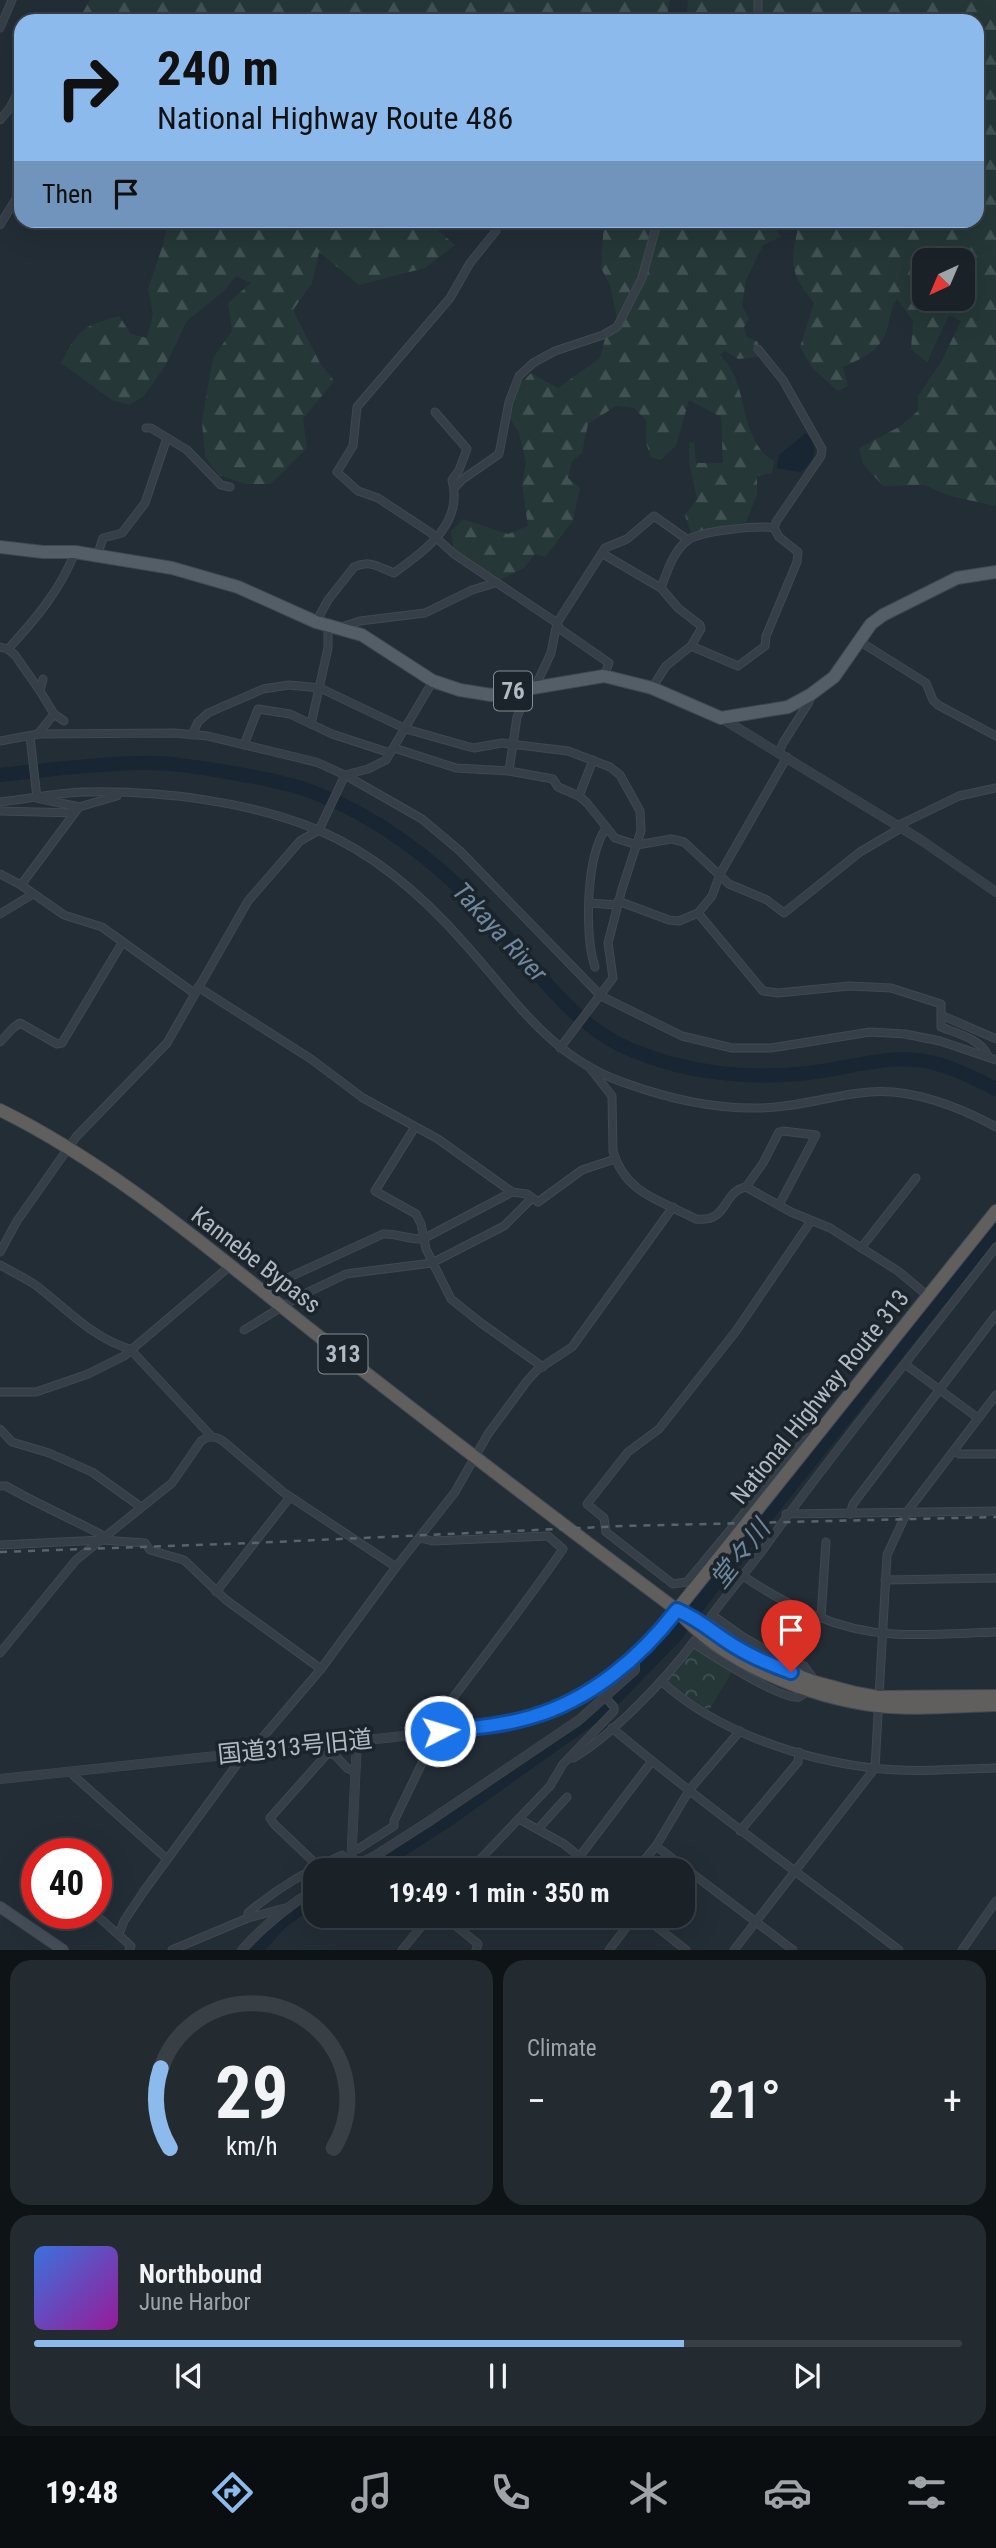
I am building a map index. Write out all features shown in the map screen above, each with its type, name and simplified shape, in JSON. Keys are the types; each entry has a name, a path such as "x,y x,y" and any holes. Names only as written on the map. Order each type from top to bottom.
{"highway":[{"name":"Kannebe Bypass","path":"0,1110 67,1148 136,1194 473,1457 687,1617 723,1649 765,1672 878,1701"},
{"name":"National Highway Route 313","path":"687,1617 821,1431 996,1211"},
{"path":"878,1701 996,1696"},
{"path":"878,1701 996,1705"}],"main road":[{"name":"76","path":"0,547 43,552 75,552 172,568 238,587 322,624 362,635 433,681 460,690 492,695 604,676 652,688 721,718"},
{"path":"721,718 788,707 834,677 871,624 957,578 996,572"},
{"path":"0,1907 63,1950"}],"street":[{"path":"0,28 12,0"},
{"path":"0,120 14,100"},
{"path":"0,225 14,202"},
{"path":"454,488 499,454 509,402 519,376 533,363 555,351 603,335 617,327 642,278 656,228"},
{"path":"496,232 470,263 450,298 357,407 353,446 337,472 358,491 378,498 495,583 554,619 560,629 609,663 604,676"},
{"path":"758,349 783,380 822,449 821,456 774,528"},
{"path":"312,724 328,648 322,624 327,600 359,564 377,564 394,573 436,538 450,520 454,488 452,480 467,449 435,412"},
{"path":"146,428 151,428 187,450 221,485 230,487"},
{"path":"97,556 103,538 122,533 145,503 167,438"},
{"path":"509,771 517,717 551,653 557,623 605,548 627,539 654,516 688,540"},
{"path":"661,588 673,559 688,540 696,536 749,527 774,528"},
{"path":"691,646 738,666 765,646 766,636 798,556 798,552 779,537 774,528"},
{"path":"64,722 54,714 15,655 4,648 37,619 75,552"},
{"path":"603,554 661,588 678,608 700,625 701,629 691,646 666,666 652,688"},
{"path":"343,630 345,626 360,621 425,613 472,590 495,583"},
{"path":"859,641 926,684 938,705 996,736"},
{"path":"40,691 43,679"},
{"path":"0,1252 17,1220 67,1148 89,1121 167,1043 236,919 261,883 300,841 319,829 345,776 380,764 392,751 433,681"},
{"path":"192,735 198,722 208,713 263,688 289,685 320,688 406,729 474,748 491,744 513,744 568,751 610,767 620,775 640,811 641,831 618,903 607,949 612,978 561,1047"},
{"path":"589,904 618,903 669,920 680,921 698,913 712,896 720,874 783,754 783,743 809,702 810,695"},
{"path":"244,745 258,709 290,714 332,734 456,768 509,771 553,779 558,788 579,796 587,803 615,838 637,845 671,839 684,842 729,884 767,900 784,912 860,852 899,827 959,796 996,788"},
{"path":"37,797 33,737 54,714"},
{"path":"721,718 899,827 996,892"},
{"path":"0,741 33,737 208,736 316,762 422,819 460,851 599,998 682,1036 732,1048 771,1048 870,1032 905,1034 940,1041 996,1060"},
{"path":"579,796 593,760"},
{"path":"0,802 80,792 205,800 260,811 319,829 376,863 428,906 466,944 544,1035 590,1068 651,1092 707,1105 731,1107 778,1107 864,1092 892,1092 949,1106 996,1127"},
{"path":"0,811 77,810 120,793"},
{"path":"37,797 77,810"},
{"path":"21,885 77,810"},
{"path":"595,967 588,939 589,904 595,858 606,828"},
{"path":"0,874 64,915 94,923 196,990 311,1059 363,1098 438,1139 512,1192 527,1194 538,1202 582,1170 615,1159"},
{"path":"0,914 33,894"},
{"path":"698,913 763,991 771,994 849,986 891,988 941,1004 941,1027 972,1040 985,1049 988,1056"},
{"path":"0,1042 20,1023 57,1044 62,1043 122,943"},
{"path":"941,1015 996,1039"},
{"path":"590,1068 612,1096 613,1151 615,1159 633,1187 696,1219 706,1221 718,1216 737,1190 746,1187 760,1169 779,1132 816,1135 779,1205"},
{"path":"415,1126 374,1191 416,1214 432,1262 451,1299 481,1324 544,1367"},
{"path":"861,1248 916,1178"},
{"path":"746,1187 830,1228 898,1271 928,1296"},
{"path":"281,1281 383,1234 393,1233 411,1240 423,1238 512,1192"},
{"path":"244,1330 346,1274 432,1262 504,1226 532,1198"},
{"path":"119,1934 128,1914 167,1859 251,1751 321,1669 396,1567 455,1493 473,1457 527,1381 572,1348 673,1207"},
{"path":"811,1221 736,1331 660,1429 628,1452 587,1504 604,1518 606,1532 644,1562 673,1584 687,1582 803,1442 821,1431"},
{"path":"563,1764 589,1749 612,1728 661,1681 694,1642 735,1670 794,1697 800,1696 812,1686 804,1666 774,1654 711,1617 786,1514 906,1365 996,1247"},
{"path":"0,1265 33,1284 96,1333 130,1349 212,1437"},
{"path":"0,1392 36,1392 106,1366 124,1356 230,1266"},
{"path":"850,1514 853,1504 996,1315"},
{"path":"906,1365 978,1418"},
{"path":"734,1950 875,1768 887,1555 907,1513 996,1395"},
{"path":"0,1429 12,1442 49,1453 92,1472 141,1507"},
{"path":"0,1653 76,1560 172,1483 201,1441 208,1436 223,1441 265,1479 396,1567"},
{"path":"954,1451 959,1454 996,1454"},
{"path":"0,1486 6,1486 46,1509 61,1512 104,1539"},
{"path":"216,1592 290,1497"},
{"path":"786,1514 996,1511"},
{"path":"421,1538 432,1541 548,1536 564,1549 517,1616 495,1640 427,1732"},
{"path":"0,1545 104,1539 145,1543 149,1550 184,1560 216,1592 321,1669"},
{"path":"821,1618 826,1542"},
{"path":"743,1576 781,1600 821,1618 853,1628 882,1633 996,1632"},
{"path":"885,1580 996,1578"},
{"name":"国道313号旧道","path":"0,1779 479,1728 531,1717 584,1694 687,1617"},
{"path":"371,1858 579,1720 635,1670 635,1658"},
{"path":"661,1681 718,1721 799,1752 837,1763 875,1768 996,1768"},
{"path":"482,1858 550,1786 563,1764 614,1711 614,1707 605,1697"},
{"path":"612,1728 740,1831 899,1950"},
{"path":"358,1849 394,1826 424,1759 440,1736 440,1731"},
{"path":"646,1858 690,1789 740,1731"},
{"path":"349,1858 357,1740"},
{"path":"740,1831 798,1762 799,1752"},
{"path":"310,1858 270,1818 327,1754 334,1754 347,1768 355,1772"},
{"path":"580,1856 652,1761"},
{"path":"73,1771 74,1776 167,1859"},
{"path":"538,1829 567,1797"},
{"path":"519,1819 582,1858"},
{"path":"656,1846 793,1950"},
{"path":"337,1858 342,1856"},
{"path":"248,1918 248,1913 267,1897 303,1875"},
{"path":"242,1950 263,1926 303,1897"},
{"path":"962,1950 996,1901"},
{"path":"172,1950 248,1918 285,1908"},
{"path":"112,1928 131,1946 129,1950"},
{"path":"402,1950 420,1928"},
{"path":"459,1928 478,1944 476,1950"},
{"path":"611,1949 626,1928"},
{"path":"658,1928 686,1950"}],"green space":[{"path":"90,0 670,0 667,14 82,14"},
{"path":"688,0 996,0 996,506 950,496 924,485 883,486 863,464 859,448 899,427 918,411 918,396 941,362 961,321 949,315 927,362 911,349 913,321 897,299 883,338 869,354 843,367 848,386 838,391 813,369 800,347 814,303 799,282 793,256 798,228 984,228 984,14 687,14"},
{"path":"167,228 435,228 455,245 425,268 359,285 319,252 312,283 293,310 320,363 334,381 303,419 307,448 271,484 245,484 219,475 205,457 202,420 213,358 232,331 228,303 251,283 236,276 224,291 187,321 164,368 143,397 129,405 112,400 61,363 82,331 119,316 131,334 147,338 153,314 148,289"},
{"path":"604,228 775,228 781,237 763,245 746,280 742,305 749,319 744,327 746,336 758,342 759,357 738,359 725,351 720,354 738,384 756,444 774,461 772,473 757,476 757,495 746,522 691,533 685,515 697,499 689,463 689,442 694,443 696,463 723,463 721,417 689,400 676,446 660,460 651,457 646,443 646,420 634,408 616,406 588,424 582,453 572,461 568,478 580,488 573,521 545,557 535,554 524,568 500,580 454,552 451,531 463,519 508,534 528,526 522,485 526,462 519,433 509,417 515,390 531,373 558,388 600,358 605,339 617,319 610,285 601,268"},
{"path":"696,1649 732,1672 709,1710 669,1685 667,1676 690,1650"}],"water":[{"path":"806,433 814,449 809,463 800,472 777,468 779,455"}],"waterway":[{"name":"Takaya River","path":"0,775 104,765 160,763 238,774 302,788 363,815 408,844 450,878 488,916 569,1008 607,1038 629,1049 694,1069 763,1076 822,1071 877,1061 918,1060 948,1067 996,1089"},
{"name":"堂々川","path":"388,1858 446,1821 604,1709 674,1637 772,1509 996,1229"},
{"name":"堂々川","path":"256,1950 279,1924 303,1906"}],"railway":[{"path":"0,1552 623,1526 996,1517"}],"route":[{"path":"440,1731 479,1728 531,1717 584,1694 635,1658 677,1610 696,1618 726,1640 766,1663 791,1672"}]}
